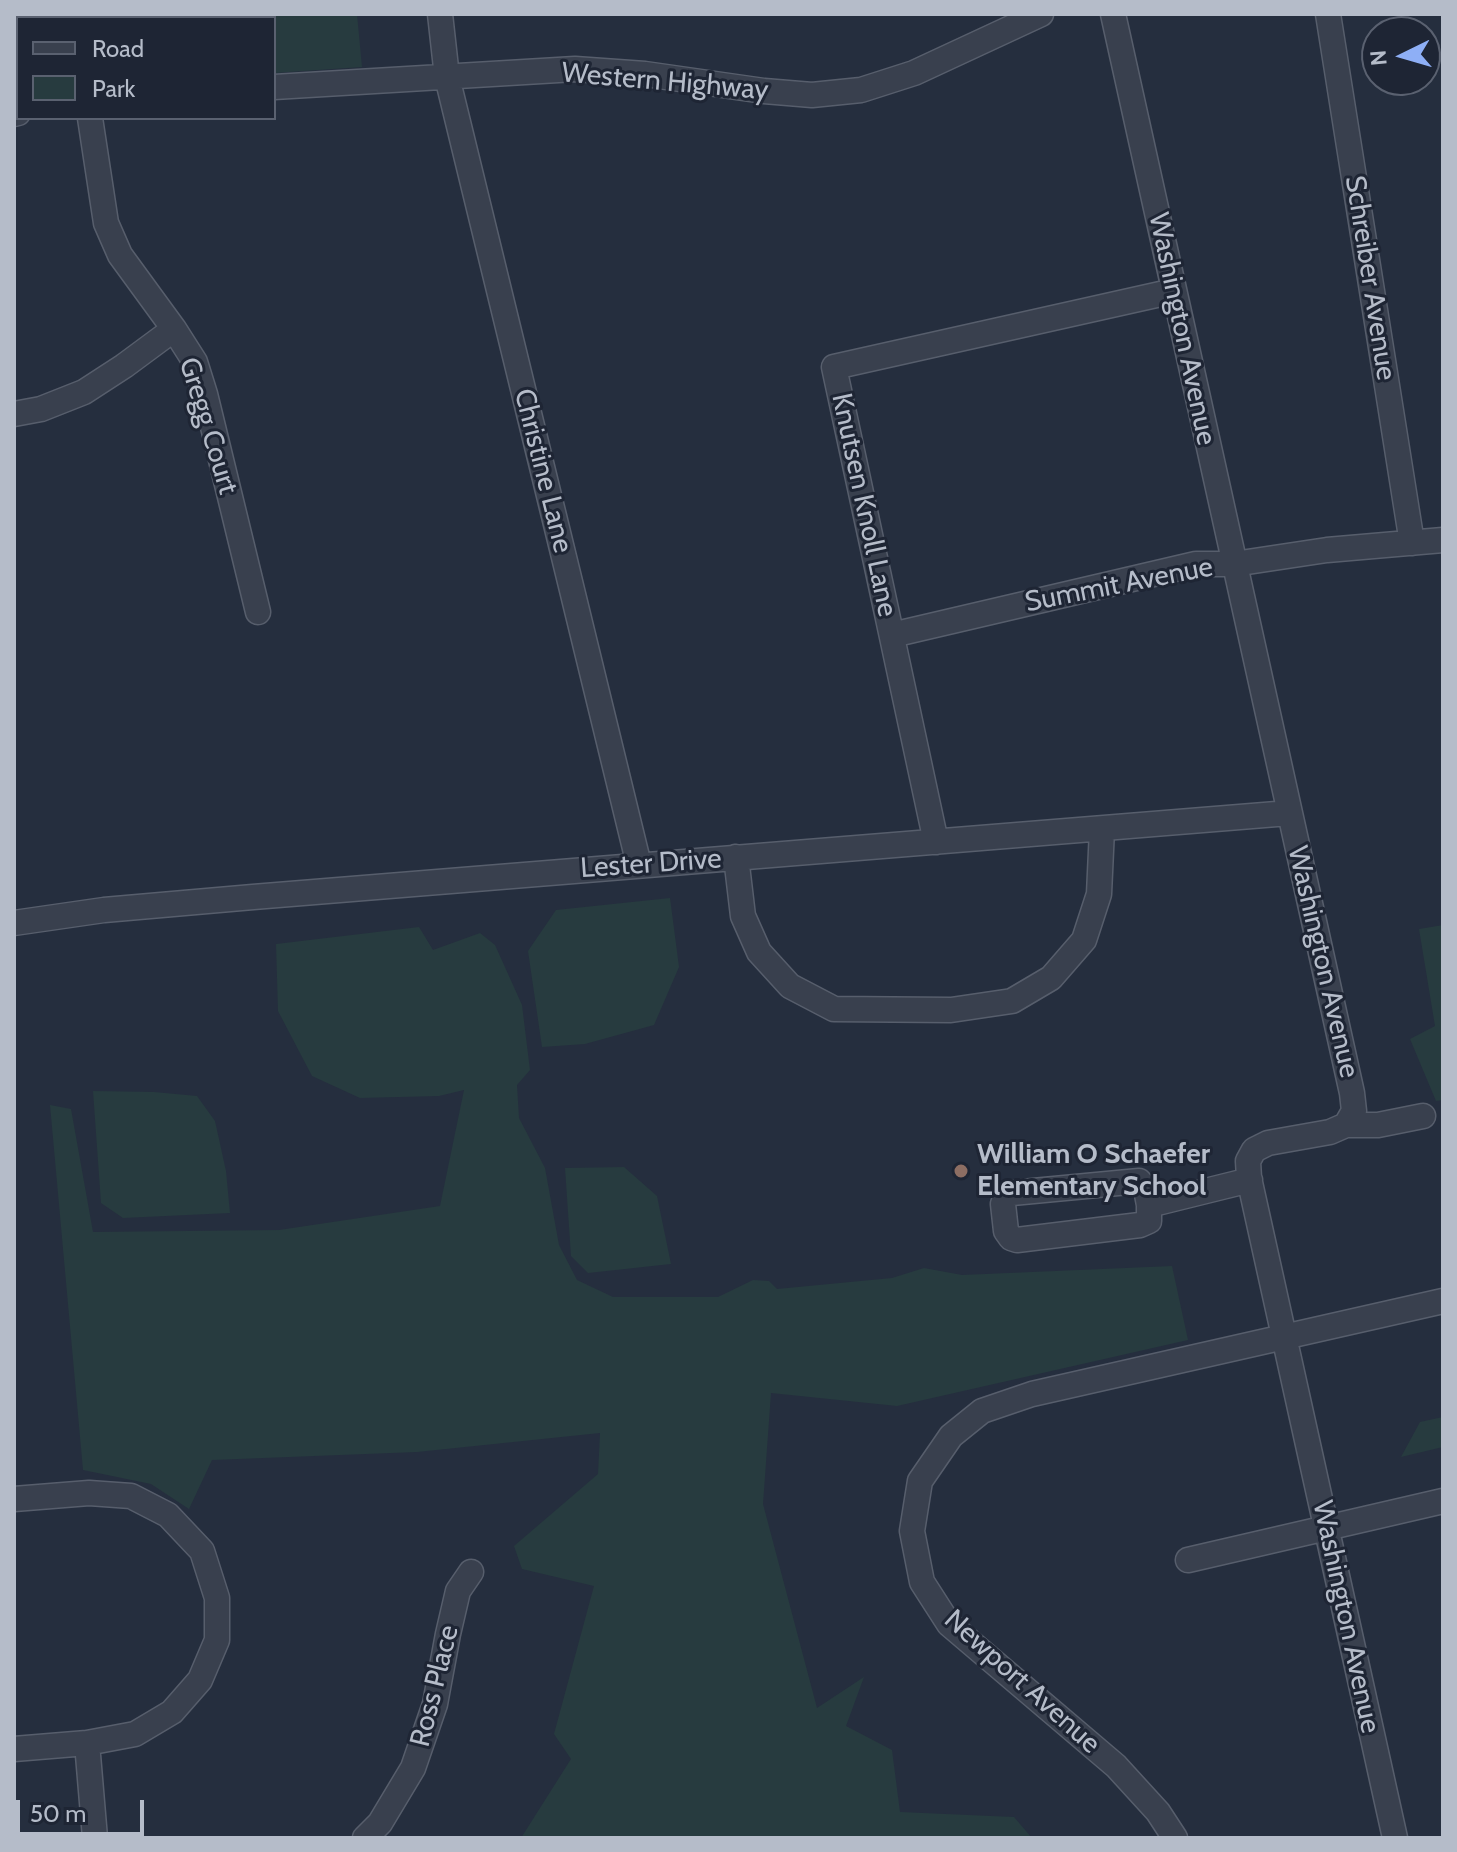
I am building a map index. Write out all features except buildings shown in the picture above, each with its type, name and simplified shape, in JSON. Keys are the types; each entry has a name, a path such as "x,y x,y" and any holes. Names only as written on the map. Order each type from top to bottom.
{"street":[{"name":"Christine Lane","path":"440,14 447,77 639,865"},
{"name":"Western Highway","path":"276,87 575,69 645,74 812,95 861,90 914,73 1004,22 1041,14"},
{"name":"Washington Avenue","path":"1113,14 1352,1093 1354,1111 1346,1125"},
{"name":"Schreiber Avenue","path":"1328,14 1412,543"},
{"name":"Gregg Court","path":"90,120 106,223 120,255 195,362 258,612"},
{"name":"Knutsen Knoll Lane","path":"936,842 834,367 1174,291"},
{"path":"14,414 41,409 84,392 174,329"},
{"name":"Summit Avenue","path":"892,635 1196,564 1234,564 1327,550 1443,540"},
{"name":"Lester Drive","path":"14,923 104,910 1289,813"},
{"path":"736,857 743,916 759,952 790,986 834,1009 951,1010 1012,1001 1051,978 1084,940 1099,894 1102,829"},
{"path":"1149,1205 1250,1180 1248,1161 1254,1150 1268,1143 1330,1132 1346,1125 1378,1125 1423,1116"},
{"name":"Washington Avenue","path":"1250,1180 1395,1838"},
{"path":"1139,1181 1146,1189 1149,1205 1149,1221 1140,1225 1017,1240 1006,1231 1003,1204 1006,1196 1012,1193 1139,1181"},
{"name":"Newport Avenue","path":"1175,1838 1158,1812 1116,1766 949,1624 922,1582 919,1569 912,1531 920,1481 951,1436 982,1411 1032,1394 1443,1301"},
{"path":"14,1499 89,1493 131,1496 168,1515 202,1551 217,1598 217,1640 200,1680 172,1712 135,1734 87,1743 14,1749"},
{"path":"1188,1560 1443,1501"},
{"name":"Ross Place","path":"365,1838 380,1823 413,1768 435,1704 458,1591 471,1572"},
{"path":"87,1743 95,1838"}],"green space":[{"path":"357,14 362,67 276,73 276,16 228,16"},
{"path":"670,898 679,967 654,1025 585,1044 542,1047 528,951 556,910"},
{"path":"1443,925 1443,1100 1436,1101 1410,1039 1435,1026 1419,929"},
{"path":"419,927 433,950 480,933 495,945 522,1005 530,1070 517,1085 519,1118 545,1168 559,1245 577,1280 613,1297 718,1297 753,1280 769,1281 777,1289 892,1278 924,1268 962,1275 1172,1266 1188,1340 897,1406 771,1393 763,1504 817,1708 864,1677 846,1726 892,1750 900,1812 1014,1817 1032,1838 521,1838 571,1759 554,1734 594,1586 522,1569 514,1546 598,1474 600,1433 417,1452 212,1460 189,1509 151,1484 83,1470 50,1105 71,1109 93,1232 279,1230 440,1206 464,1090 439,1096 360,1098 312,1076 278,1011 276,944"},
{"path":"93,1091 197,1096 215,1121 226,1171 230,1213 123,1218 101,1203"},
{"path":"624,1167 657,1196 671,1264 588,1273 571,1256 565,1168"},
{"path":"1443,1417 1443,1447 1401,1457 1420,1422"}],"place":[{"name":"William O Schaefer Elementary School","path":"961,1171"}]}
